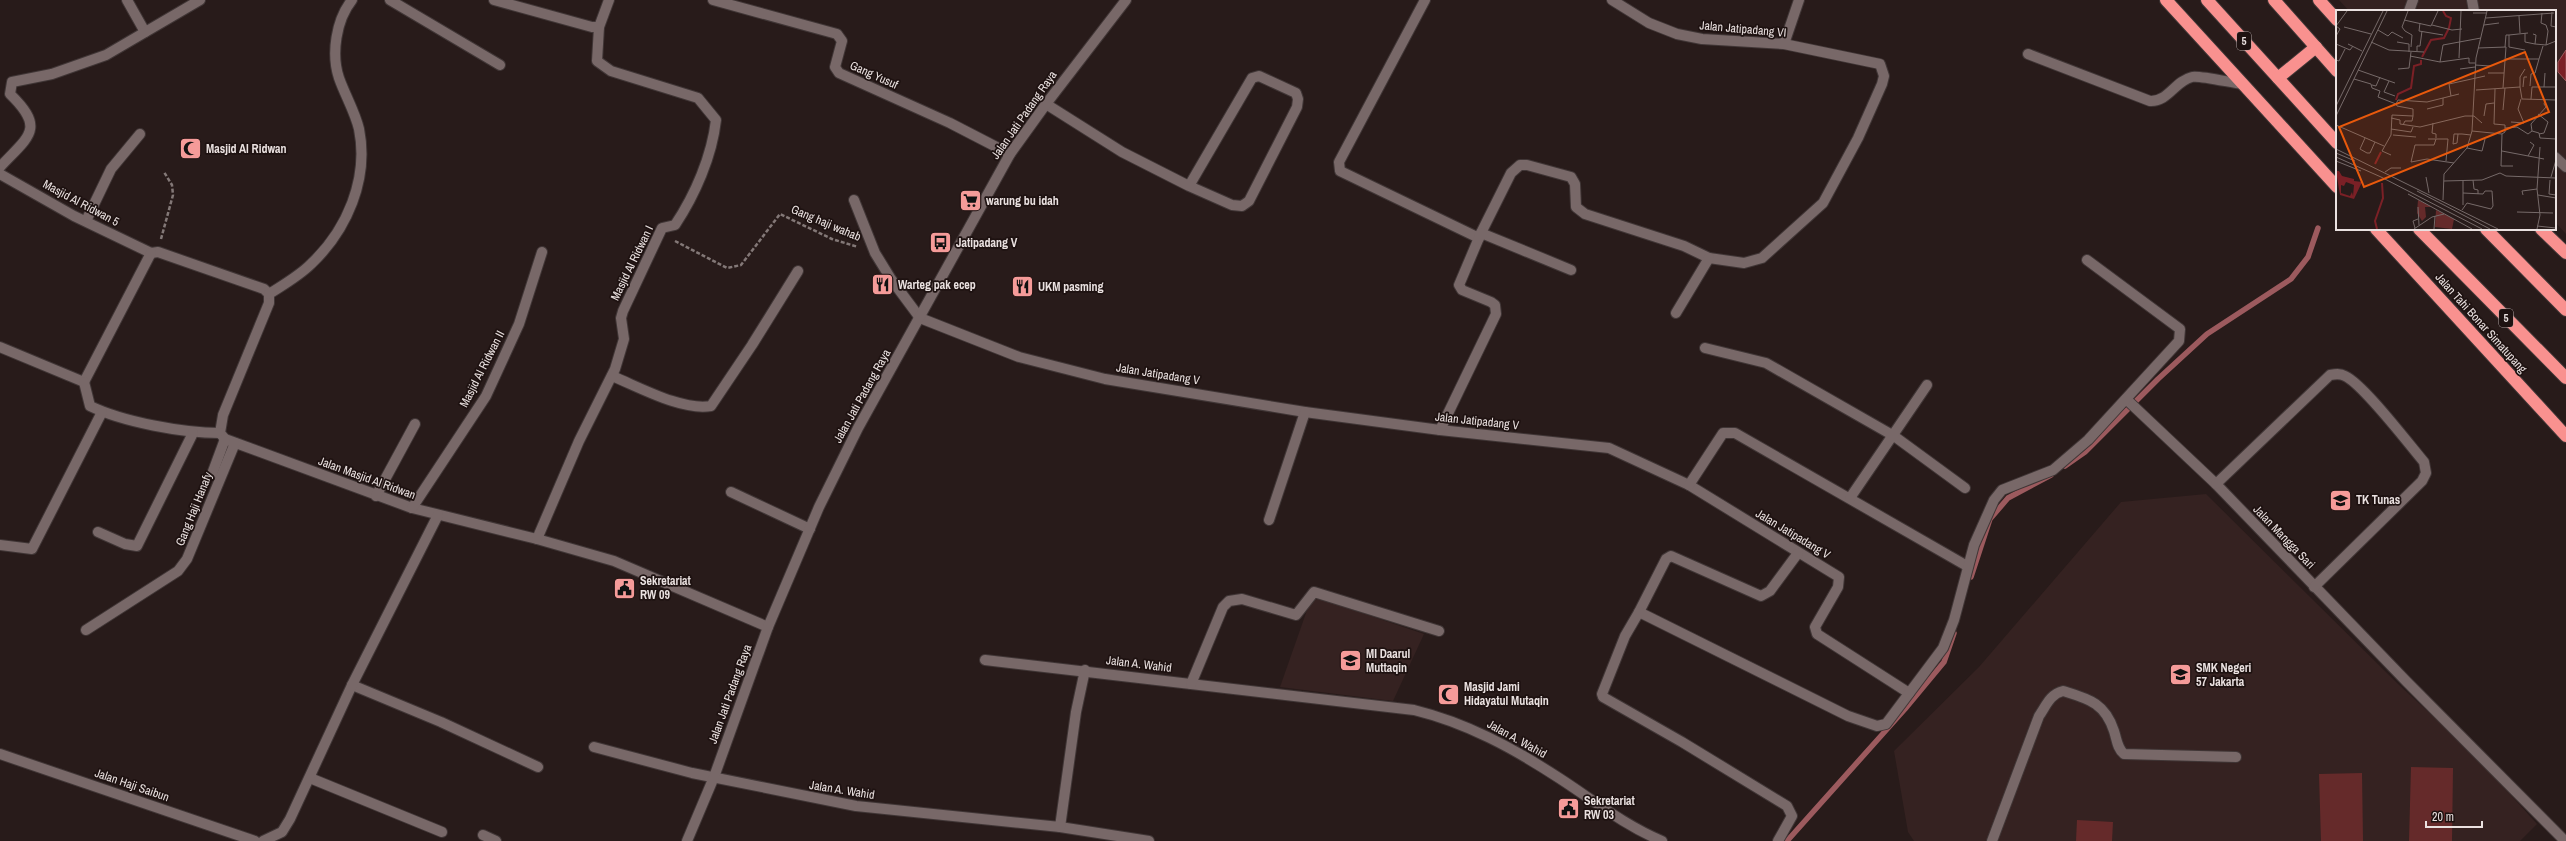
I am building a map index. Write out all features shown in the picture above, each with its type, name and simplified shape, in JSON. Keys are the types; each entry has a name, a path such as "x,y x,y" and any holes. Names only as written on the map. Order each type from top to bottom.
{"highway":[{"path":"2166,0 2336,186"},
{"name":"5","path":"2207,0 2336,142"},
{"path":"2274,0 2336,70"},
{"path":"2319,0 2336,19"},
{"path":"2278,78 2316,47"},
{"name":"Jalan Tahi Bonar Simatupang","path":"2377,230 2566,436"},
{"name":"5","path":"2420,230 2566,378"},
{"path":"2487,230 2566,310"},
{"path":"2542,230 2566,253"}],"street":[{"path":"127,0 145,32"},
{"path":"0,167 27,137 31,127 28,115 10,94 12,82 52,74 106,55 200,0"},
{"path":"269,294 311,264 321,253 333,237 356,194 362,164 361,146 358,128 339,77 336,54 342,16 352,0"},
{"path":"390,0 500,65"},
{"path":"494,0 592,28 599,27 609,0"},
{"name":"Gang Yusuf","path":"713,0 837,34 842,41 835,67 839,73 950,123 1010,154"},
{"name":"Jalan Jati Padang Raya","path":"687,841 714,777 768,627 810,529 858,428 1010,154 1046,104 1126,0"},
{"path":"1425,0 1339,162 1340,170 1480,236 1571,270"},
{"name":"Jalan Jatipadang VI","path":"1612,0 1650,23 1677,34 1702,39 1784,44 1880,64 1884,76 1882,84 1858,138 1823,203 1762,258 1744,263 1709,258"},
{"path":"1784,44 1799,0"},
{"path":"2409,10 2413,0"},
{"path":"2472,0 2474,10"},
{"name":"Masjid Al Ridwan I","path":"537,539 579,441 612,376 623,343 621,318 623,311 662,228 674,225 688,206 714,133 716,120 698,98 611,71 597,61 599,27"},
{"path":"2028,54 2150,101 2162,99 2178,83 2193,76 2242,84"},
{"path":"1046,104 1122,152 1189,186 1232,205 1242,206 1249,201 1297,107 1298,99 1296,93 1259,76 1252,78 1189,186"},
{"path":"86,221 109,172 140,134"},
{"path":"2556,158 2566,167"},
{"path":"1440,430 1496,314 1496,308 1491,302 1462,290 1459,285 1480,236 1512,172 1520,165 1527,165 1571,177 1575,184 1576,207 1585,214 1684,246 1709,258 1676,313"},
{"name":"Masjid Al Ridwan 5","path":"0,174 86,221 155,252"},
{"name":"Gang haji wahab","path":"854,200 875,253 891,279 920,318"},
{"path":"212,474 227,438 223,415 269,303 269,294 264,289 155,252 84,382 90,406 102,412 193,433 227,438"},
{"name":"Masjid Al Ridwan II","path":"412,508 486,396 519,324 542,252"},
{"path":"1639,612 1848,716 1877,726 1886,724 1943,648 1954,620 1967,566 1994,500 2002,490 2053,470 2088,440 2130,403 2179,341 2180,329 2087,260"},
{"path":"612,376 684,404 702,407 711,406 798,271"},
{"name":"Jalan Jatipadang V","path":"920,318 1019,357 1098,377 1305,412 1440,430 1609,448 1689,485 1839,577 1840,581 1815,628 1817,634 1909,693"},
{"path":"0,347 84,382"},
{"path":"1705,348 1766,363 1894,436 1965,488"},
{"path":"2216,484 2330,375 2337,374 2349,378 2370,399 2424,462 2426,473 2422,481 2314,587"},
{"path":"1850,498 1894,436 1927,385"},
{"name":"Jalan Mangga Sari","path":"2130,403 2216,484 2314,587 2565,841"},
{"path":"0,545 32,548 102,412"},
{"path":"1269,520 1305,412"},
{"path":"376,496 415,424"},
{"path":"1689,485 1723,433 1729,432 1742,437 1967,566"},
{"path":"98,532 125,544 137,546 193,433"},
{"name":"Jalan Masjid Al Ridwan","path":"227,438 376,496 412,508 589,552 635,568 768,627"},
{"name":"Gang Haji Hanafy","path":"86,630 178,571 194,545 227,438"},
{"path":"731,492 810,529"},
{"path":"263,841 284,829 310,778 352,685 438,515"},
{"path":"1780,841 1792,816 1787,806 1682,742 1603,698 1602,694 1625,636 1666,559 1671,556 1761,596 1770,591 1798,553"},
{"path":"1191,684 1223,607 1234,599 1242,599 1296,615 1314,592 1439,631"},
{"name":"Jalan A. Wahid","path":"985,660 1085,670 1414,710 1447,718 1482,733 1516,752 1619,820 1662,841"},
{"path":"1060,826 1076,712 1085,670"},
{"path":"352,685 441,722 538,767"},
{"path":"1992,841 2039,716 2050,698 2058,692 2063,691 2099,705 2114,730 2118,746 2124,754 2236,757"},
{"name":"Jalan A. Wahid","path":"594,747 714,777 856,806 1060,826 1149,841"},
{"name":"Jalan Haji Saibun","path":"0,754 255,841"},
{"path":"310,778 442,832"},
{"path":"483,835 496,841"}],"path":[{"path":"155,252 173,195 172,185 164,172"},
{"name":"Gang haji wahab","path":"660,234 727,268 741,265 780,214 832,239 875,253"}],"shaded area":[{"path":"2339,0 2566,0 2566,234 2556,223 2556,10 2348,10"},
{"path":"2566,50 2566,81 2558,72 2558,62"},
{"name":"SMK Negeri 57 Jakarta","path":"2206,494 2398,684 2475,755 2537,824 2520,841 1914,841 1908,832 1894,751 1979,667 2121,502"},
{"name":"MI Daarul Muttaqin","path":"1312,596 1424,634 1393,701 1280,687"},
{"path":"2411,767 2453,768 2452,841 2409,841"},
{"path":"2362,773 2363,841 2321,841 2319,774"},
{"path":"2077,820 2113,822 2112,841 2076,841"}],"waterway":[{"path":"2065,466 2085,452 2158,379 2207,334 2291,279 2308,257 2318,228"},
{"path":"1971,577 1990,519 2008,498 2051,475"},
{"path":"1787,841 1905,709 1944,662 1954,633"}],"place":[{"name":"Masjid Al Ridwan","path":"190,149"},
{"name":"warung bu idah","path":"970,201"},
{"name":"Jatipadang V","path":"941,243"},
{"name":"Warteg pak ecep","path":"882,285"},
{"name":"UKM pasming","path":"1022,287"},
{"name":"TK Tunas","path":"2340,500"},
{"name":"Sekretariat RW 09","path":"624,588"},
{"name":"MI Daarul Muttaqin","path":"1350,661"},
{"name":"SMK Negeri 57 Jakarta","path":"2180,675"},
{"name":"Masjid Jami Hidayatul Mutaqin","path":"1449,694"},
{"name":"Sekretariat RW 03","path":"1569,808"}]}
